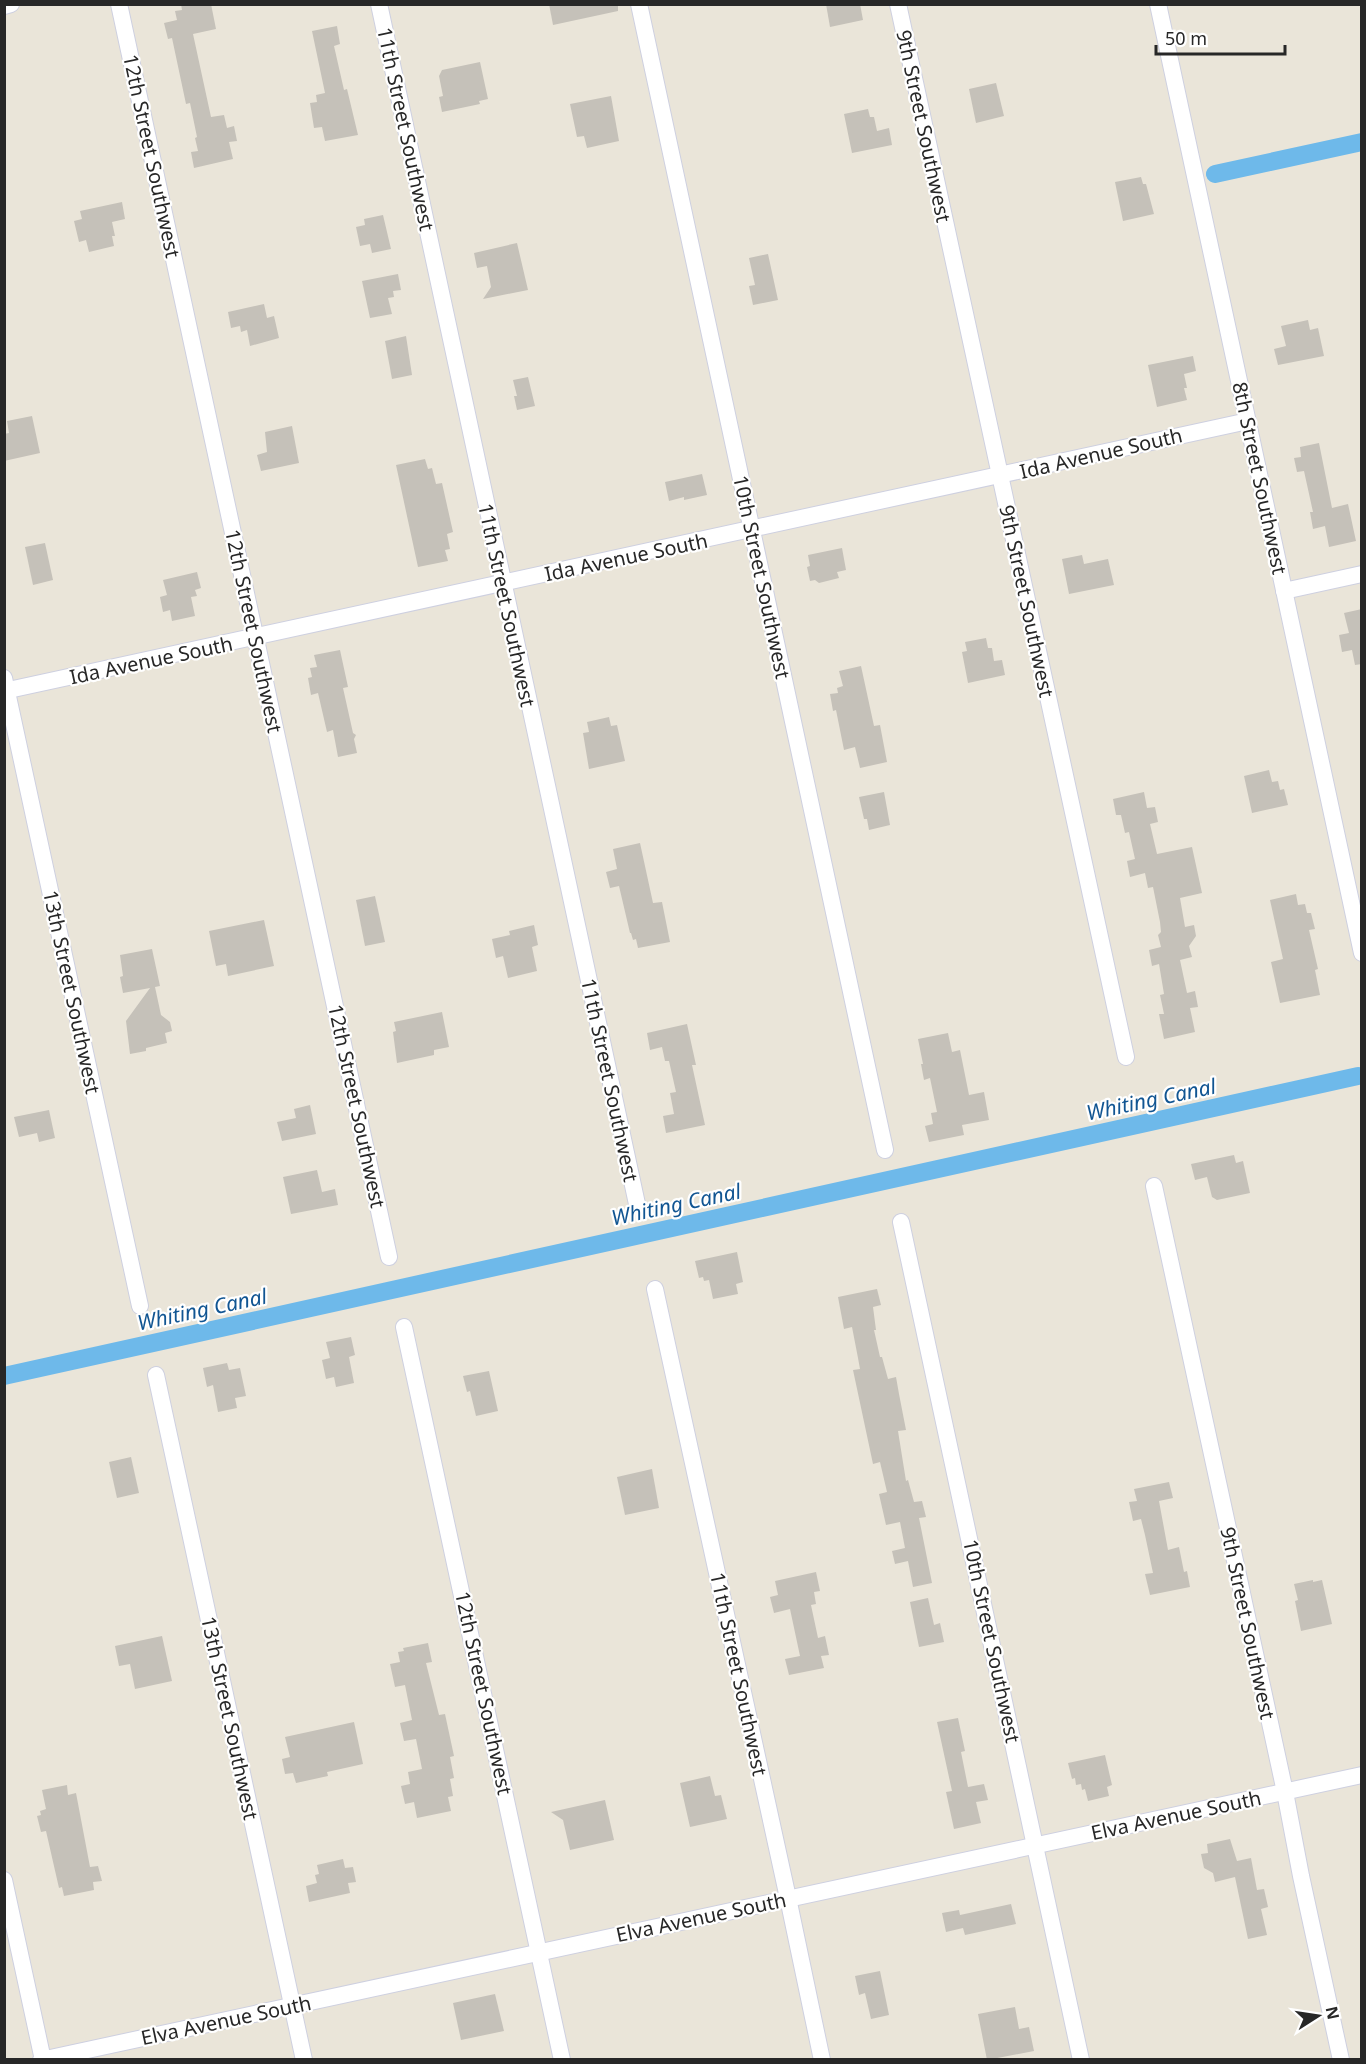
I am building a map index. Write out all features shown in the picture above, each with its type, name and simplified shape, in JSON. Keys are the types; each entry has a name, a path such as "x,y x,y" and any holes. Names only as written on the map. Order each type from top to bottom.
{"street":[{"path":"4,6 11,4"},
{"name":"12th Street Southwest","path":"119,4 389,1257"},
{"name":"11th Street Southwest","path":"379,4 637,1204"},
{"name":"10th Street Southwest","path":"639,4 885,1150"},
{"name":"9th Street Southwest","path":"898,4 1126,1057"},
{"name":"8th Street Southwest","path":"1158,4 1362,952"},
{"name":"Ida Avenue South","path":"5,686 255,638 1248,421"},
{"path":"1284,591 1362,574"},
{"name":"13th Street Southwest","path":"5,686 140,1306"},
{"name":"9th Street Southwest","path":"1154,1186 1341,2060"},
{"name":"10th Street Southwest","path":"901,1222 1081,2060"},
{"name":"11th Street Southwest","path":"655,1289 822,2060"},
{"name":"12th Street Southwest","path":"405,1327 562,2060"},
{"name":"13th Street Southwest","path":"156,1376 304,2060"},
{"name":"Elva Avenue South","path":"42,2059 1362,1775"},
{"path":"4,1880 42,2059"}],"building":[{"path":"181,4 211,4 216,29 193,34 211,117 224,115 227,128 234,126 237,141 229,142 233,159 194,168 191,152 198,151 190,103 186,104 172,38 168,39 164,23 177,20 175,11 182,10"},
{"path":"549,4 618,4 618,11 553,25"},
{"path":"826,4 860,4 863,20 830,27"},
{"path":"337,26 340,44 334,46 344,90 347,89 358,135 325,141 322,127 314,128 310,103 317,102 316,95 325,93 312,31"},
{"path":"480,62 488,99 479,101 480,104 442,112 439,97 443,96 439,76 442,70"},
{"path":"996,83 1004,116 976,123 969,89"},
{"path":"611,96 619,141 587,148 584,136 577,137 570,104"},
{"path":"868,109 870,117 874,117 877,131 889,128 892,145 852,153 844,114"},
{"path":"1141,177 1143,184 1146,184 1154,214 1123,221 1115,182"},
{"path":"122,202 125,219 112,222 115,236 112,236 114,246 89,252 86,240 79,242 74,221 82,219 80,211"},
{"path":"383,215 391,249 372,253 370,244 360,246 356,227 365,225 364,219"},
{"path":"517,243 528,290 483,299 491,287 487,266 477,268 474,253"},
{"path":"768,254 778,300 753,305 749,286 755,285 749,258"},
{"path":"398,274 401,290 393,291 394,297 388,298 392,314 370,318 362,281"},
{"path":"264,304 267,318 274,316 279,338 250,346 247,330 241,332 240,326 231,328 228,312"},
{"path":"1308,320 1310,330 1318,328 1324,356 1278,365 1274,349 1286,346 1281,326"},
{"path":"406,336 412,375 392,379 385,341"},
{"path":"1193,356 1196,371 1184,374 1187,400 1157,407 1148,365"},
{"path":"528,377 535,406 517,410 514,396 517,396 513,380"},
{"path":"32,416 40,453 4,461 4,434 9,433 7,421"},
{"path":"292,426 299,463 261,471 257,455 267,452 265,432"},
{"path":"1319,443 1332,508 1348,504 1356,541 1329,547 1325,526 1313,529 1310,512 1313,512 1304,471 1297,472 1294,458 1301,457 1300,447"},
{"path":"425,459 428,469 432,468 436,484 442,483 453,532 447,534 450,549 445,550 448,561 418,567 396,465"},
{"path":"702,474 707,495 669,501 665,482"},
{"path":"45,543 53,580 33,585 25,547"},
{"path":"842,548 846,570 837,572 839,578 819,583 815,580 810,581 807,567 810,566 808,555"},
{"path":"1082,555 1084,564 1108,559 1114,585 1069,594 1062,559"},
{"path":"197,572 201,588 195,590 197,596 191,597 195,616 172,621 170,610 163,612 160,597 167,595 163,580"},
{"path":"1362,609 1362,664 1355,665 1352,650 1342,652 1339,635 1349,633 1344,613"},
{"path":"986,638 988,648 992,648 994,661 1002,660 1005,675 968,683 962,652 967,651 965,642"},
{"path":"340,650 348,687 343,688 353,733 356,735 354,739 357,753 338,757 333,730 327,732 318,693 311,695 308,678 312,677 310,668 317,667 314,655"},
{"path":"861,666 874,726 880,725 887,762 860,768 855,747 844,750 836,710 833,711 830,694 838,693 837,688 843,686 839,671"},
{"path":"609,717 611,726 617,725 625,761 589,769 583,733 589,732 587,722"},
{"path":"1269,770 1272,782 1278,781 1280,790 1284,789 1288,805 1252,813 1244,776"},
{"path":"884,792 890,825 869,830 859,797"},
{"path":"1144,792 1147,808 1155,807 1158,822 1150,824 1157,854 1192,847 1202,893 1180,898 1185,927 1194,925 1196,936 1189,946 1192,957 1180,960 1187,993 1195,991 1198,1007 1190,1008 1195,1032 1164,1039 1159,1014 1164,1014 1160,995 1164,994 1159,964 1152,966 1149,950 1161,947 1158,935 1161,932 1160,922 1153,887 1148,888 1145,873 1130,877 1127,861 1135,859 1129,832 1125,833 1121,815 1116,815 1113,799"},
{"path":"640,843 653,903 662,902 670,942 638,948 636,939 633,940 630,933 619,886 610,888 606,872 617,869 613,849"},
{"path":"1296,894 1298,905 1305,904 1307,913 1311,913 1315,929 1309,930 1318,969 1315,970 1320,995 1280,1003 1271,962 1283,959 1270,900"},
{"path":"375,896 385,942 365,946 356,900"},
{"path":"264,920 274,966 228,976 226,964 216,966 209,931"},
{"path":"534,925 538,945 532,947 537,971 508,978 503,956 496,958 492,939 510,935 509,931"},
{"path":"152,949 160,986 155,987 161,1015 170,1022 172,1031 165,1033 167,1043 130,1054 126,1021 150,988 123,993 120,955"},
{"path":"442,1012 449,1047 434,1050 434,1055 397,1063 394,1022"},
{"path":"687,1024 696,1065 692,1065 705,1125 666,1133 663,1116 674,1114 670,1093 676,1092 669,1061 665,1061 662,1047 650,1050 647,1033"},
{"path":"948,1033 952,1052 960,1050 969,1095 984,1092 989,1120 962,1125 964,1135 929,1142 925,1126 933,1124 931,1113 937,1112 930,1078 924,1080 918,1039"},
{"path":"310,1105 316,1134 282,1141 277,1122 296,1118 294,1109"},
{"path":"49,1110 55,1138 39,1142 37,1133 19,1137 14,1117"},
{"path":"1234,1155 1236,1163 1243,1161 1250,1193 1217,1200 1212,1197 1207,1177 1195,1180 1191,1164"},
{"path":"317,1170 322,1192 335,1189 338,1205 291,1214 283,1177"},
{"path":"737,1252 743,1282 736,1284 738,1294 713,1299 709,1280 704,1281 703,1277 699,1278 695,1261"},
{"path":"877,1289 881,1305 873,1307 876,1330 874,1330 888,1379 896,1377 906,1430 898,1431 906,1481 908,1480 914,1502 922,1501 926,1517 919,1518 932,1583 913,1587 908,1561 895,1564 892,1551 905,1548 900,1522 886,1525 879,1494 887,1492 880,1462 873,1464 853,1370 860,1369 852,1327 844,1329 838,1297"},
{"path":"351,1337 355,1355 349,1357 354,1383 336,1387 334,1377 326,1379 322,1360 330,1358 326,1342"},
{"path":"227,1363 229,1370 240,1368 246,1396 235,1398 237,1408 218,1412 213,1385 207,1387 203,1368"},
{"path":"489,1371 498,1411 476,1416 470,1391 467,1392 463,1376"},
{"path":"131,1457 139,1493 117,1498 109,1462"},
{"path":"652,1469 659,1508 625,1515 617,1477"},
{"path":"1169,1482 1173,1498 1159,1501 1168,1550 1179,1547 1184,1572 1187,1571 1190,1587 1150,1595 1145,1574 1153,1573 1145,1535 1141,1519 1133,1521 1129,1502 1137,1501 1134,1489"},
{"path":"816,1572 820,1591 814,1592 816,1604 811,1605 818,1638 825,1636 829,1655 821,1656 824,1668 789,1675 785,1659 800,1656 790,1609 774,1613 770,1597 778,1595 775,1581"},
{"path":"1313,1580 1313,1582 1322,1580 1332,1624 1301,1631 1294,1584"},
{"path":"928,1598 934,1625 940,1623 944,1642 919,1647 910,1602"},
{"path":"162,1636 172,1681 135,1689 130,1664 119,1666 115,1646"},
{"path":"428,1643 432,1662 426,1663 439,1715 445,1714 454,1756 450,1757 454,1778 450,1779 453,1796 448,1797 451,1811 417,1818 414,1802 405,1804 401,1786 410,1784 408,1772 422,1769 416,1739 404,1741 400,1723 412,1720 405,1685 395,1687 390,1664 400,1662 398,1652 404,1651 403,1648"},
{"path":"958,1718 965,1751 961,1752 968,1787 984,1784 988,1800 976,1802 981,1823 954,1829 946,1792 952,1791 937,1722"},
{"path":"354,1722 363,1764 327,1772 328,1776 296,1783 293,1773 285,1774 282,1759 290,1757 285,1737"},
{"path":"1105,1755 1112,1785 1107,1787 1109,1796 1088,1801 1085,1789 1082,1790 1081,1784 1076,1785 1075,1778 1072,1779 1068,1763"},
{"path":"710,1776 715,1796 721,1795 727,1819 690,1827 680,1783"},
{"path":"67,1785 68,1795 76,1793 90,1867 98,1866 102,1881 93,1882 94,1890 64,1896 62,1887 59,1888 46,1831 41,1832 37,1816 41,1815 40,1811 46,1809 42,1790"},
{"path":"605,1800 614,1840 570,1850 563,1820 551,1812"},
{"path":"1230,1839 1237,1861 1251,1858 1257,1890 1264,1889 1268,1907 1261,1909 1267,1935 1248,1939 1235,1877 1215,1882 1213,1873 1204,1868 1201,1854 1208,1853 1207,1844"},
{"path":"343,1859 345,1868 353,1867 356,1882 348,1883 350,1893 309,1902 306,1886 317,1883 315,1875 319,1874 317,1865"},
{"path":"1011,1904 1016,1924 965,1935 963,1928 946,1932 942,1913 959,1910 960,1915"},
{"path":"880,1971 889,2015 871,2019 865,1993 859,1995 855,1976"},
{"path":"495,1994 504,2031 461,2040 453,2003"},
{"path":"1015,2007 1019,2029 1029,2027 1034,2051 987,2060 978,2014"}],"waterway":[{"path":"1215,174 1362,142"},
{"name":"Whiting Canal","path":"4,1376 1358,1076"}]}
